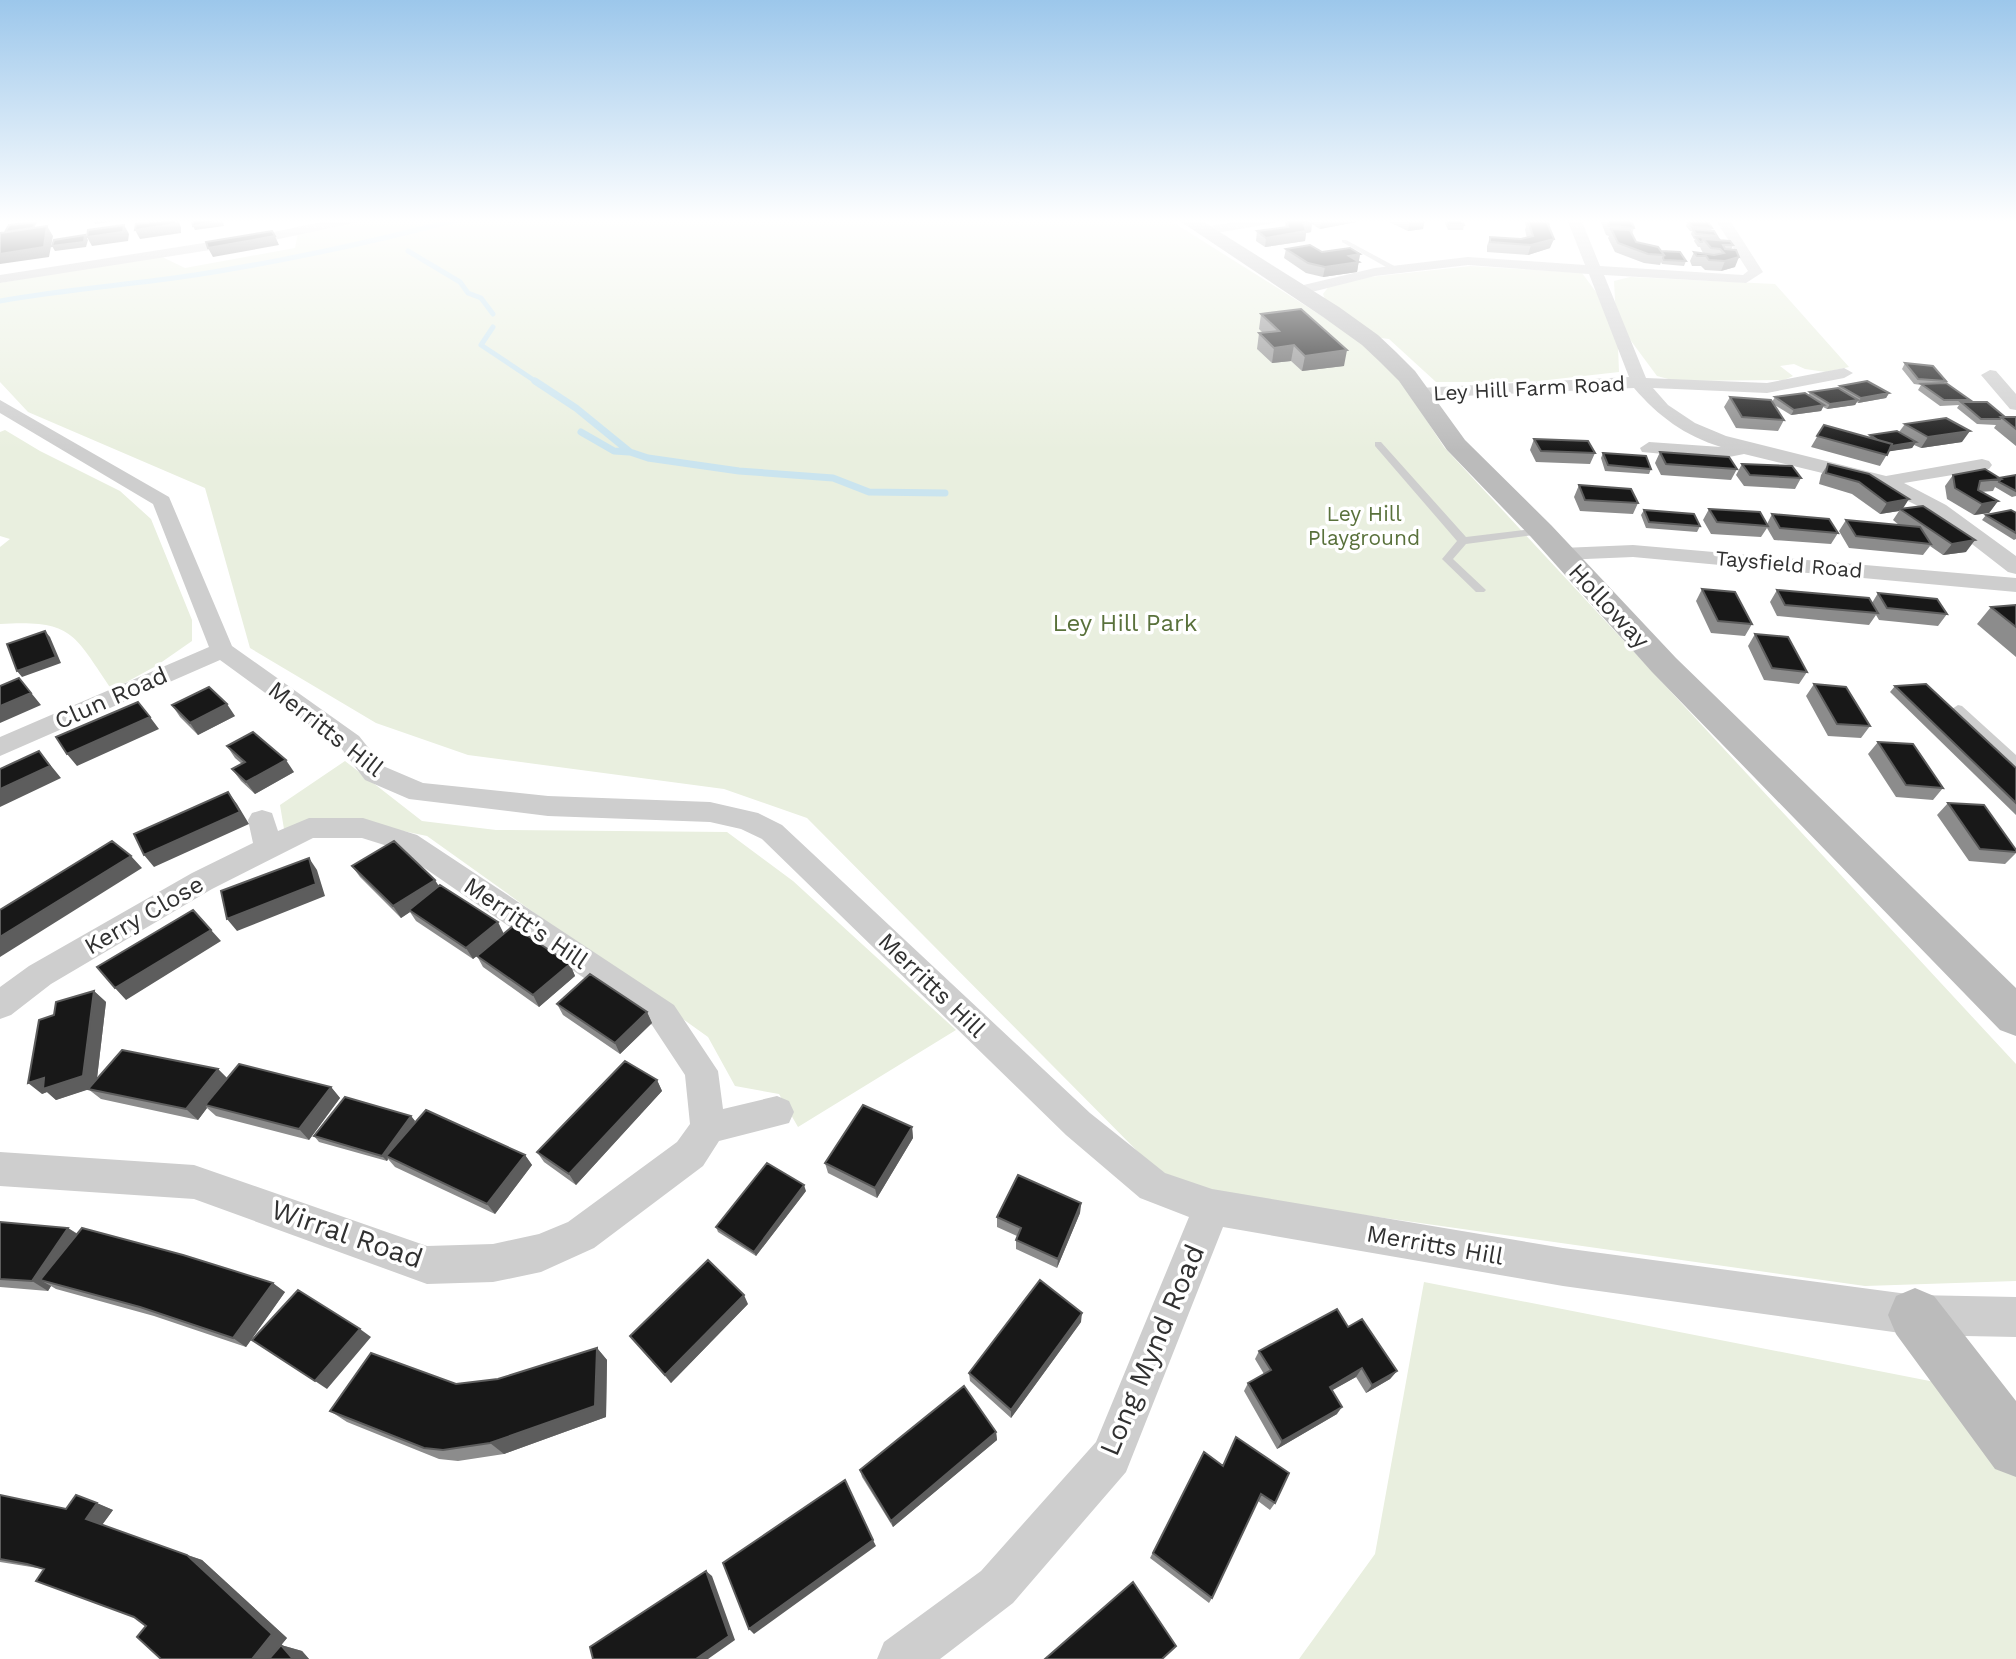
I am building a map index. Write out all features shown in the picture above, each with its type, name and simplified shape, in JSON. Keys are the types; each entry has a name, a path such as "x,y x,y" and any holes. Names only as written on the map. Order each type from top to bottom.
{"street":[{"name":"Holloway","path":"1304,296 1370,340 1407,376 1456,445 1541,531 1713,715 2016,1017"},
{"path":"1606,296 1640,384 1657,406 1668,414 1744,450 1817,464 1886,483 1930,502 2016,567"},
{"path":"1791,367 1813,380"},
{"name":"Ley Hill Farm Road","path":"1419,393 1531,385 1640,384 1767,388 1844,373"},
{"path":"1990,375 2016,405"},
{"path":"5,414 162,501 222,650"},
{"path":"1649,448 1719,453 1744,450"},
{"path":"1886,483 1974,460 2000,475"},
{"name":"Taysfield Road","path":"1562,554 1633,551 2016,585"},
{"name":"Clun Road","path":"0,747 222,650"},
{"name":"Merritts Hill","path":"222,650 350,742 374,773 419,792 548,806 710,812 748,820 772,832 1078,1124 1153,1186 1212,1206 1563,1267 1915,1315 2016,1317"},
{"name":"Merritt's Hill","path":"265,834 309,828 363,828 407,842 663,1015 701,1071 708,1128"},
{"name":"Kerry Close","path":"0,1005 40,975 202,881 265,834"},
{"path":"708,1128 777,1112"},
{"name":"Wirral Road","path":"0,1169 194,1182 427,1265 493,1264 541,1253 581,1235 690,1154 708,1128"},
{"name":"Long Mynd Road","path":"901,1659 997,1587 1111,1457 1212,1206"},
{"path":"1915,1315 2016,1448"}],"lane":[{"path":"1378,444 1462,541"},
{"path":"1480,590 1447,559 1462,541 1541,531"},
{"path":"1958,709 2016,762"}],"green space":[{"name":"Ley Hill Park","path":"0,296 1291,296 1363,342 1401,381 1444,447 2016,1064 2016,1281 1865,1286 1230,1196 1157,1171 807,818 724,789 468,755 376,723 250,648 205,488 28,412 0,382"},
{"path":"1324,296 1599,296 1616,319 1615,296 1786,296 1849,367 1826,372 1805,369 1794,364 1780,366 1793,376 1784,380 1676,381 1657,376 1617,322 1619,372 1530,382 1436,382 1389,339 1365,336 1326,302"},
{"path":"5,430 40,451 120,491 151,519 192,620 192,641 156,666 112,690 79,643 69,634 43,625 0,624 0,547 10,539 0,536 0,432"},
{"path":"345,761 422,821 496,830 727,832 793,881 956,1030 798,1127 779,1094 735,1086 708,1037 427,836 355,821 284,829 280,805"},
{"path":"1424,1282 1940,1383 2016,1469 2016,1659 1299,1659 1375,1554"}],"building":[{"path":"1301,309 1347,350 1305,356 1294,345 1274,348 1259,333 1279,331 1261,314"},
{"path":"1905,363 1933,366 1946,381 1918,379"},
{"path":"1867,381 1889,393 1861,398 1840,386"},
{"path":"1946,383 1970,400 1944,400 1921,384"},
{"path":"1838,388 1858,400 1830,404 1810,392"},
{"path":"1805,393 1824,405 1794,410 1775,397"},
{"path":"1730,397 1771,400 1784,420 1742,417"},
{"path":"1961,402 1987,402 2005,417 1981,419"},
{"path":"2001,417 2016,417 2016,429"},
{"path":"1946,418 1970,431 1928,437 1905,424"},
{"path":"1824,425 1892,444 1887,455 1817,436"},
{"path":"1897,431 1916,442 1891,446 1892,444 1870,435"},
{"path":"1534,439 1588,441 1595,453 1541,451"},
{"path":"1660,452 1729,457 1737,469 1666,464"},
{"path":"1603,453 1646,456 1651,469 1608,465"},
{"path":"1742,464 1792,466 1801,478 1750,475"},
{"path":"1828,464 1869,474 1909,499 1887,503 1859,482 1826,473"},
{"path":"1985,469 2001,479 1980,481 1978,490 1998,501 1982,504 1955,488 1953,475"},
{"path":"2016,475 2016,491 1999,482 1999,478"},
{"path":"1579,485 1631,489 1638,503 1585,500"},
{"path":"1923,506 1975,540 1952,544 1900,509"},
{"path":"1709,509 1760,512 1768,526 1717,522"},
{"path":"1644,510 1694,514 1700,526 1649,522"},
{"path":"2011,510 2016,513 2016,533 1986,515"},
{"path":"1772,514 1829,519 1838,533 1780,528"},
{"path":"1846,520 1920,527 1931,544 1856,536"},
{"path":"1702,589 1735,592 1752,624 1718,621"},
{"path":"1777,590 1869,598 1878,613 1785,605"},
{"path":"1878,593 1937,599 1947,614 1887,608"},
{"path":"2016,605 2016,627 1991,607"},
{"path":"45,631 56,657 17,671 7,644"},
{"path":"1755,634 1788,637 1807,672 1772,668"},
{"path":"19,678 31,693 0,706 0,686"},
{"path":"1814,684 1846,687 1870,726 1837,724"},
{"path":"1926,684 2016,768 2016,803 1895,686"},
{"path":"209,687 227,704 190,723 172,705"},
{"path":"138,702 150,717 67,754 56,737"},
{"path":"253,732 286,760 246,782 232,769 245,762 227,746"},
{"path":"1878,742 1913,744 1943,788 1906,785"},
{"path":"39,751 50,766 0,789 0,769"},
{"path":"228,792 240,812 144,855 134,834"},
{"path":"1948,803 1984,805 2016,852 1980,849"},
{"path":"112,841 131,856 0,937 0,910"},
{"path":"394,841 435,880 393,906 352,866"},
{"path":"309,858 316,884 227,919 221,891"},
{"path":"440,885 498,922 466,948 409,910"},
{"path":"193,910 211,930 115,988 97,967"},
{"path":"513,926 570,964 533,995 477,956"},
{"path":"590,974 647,1012 615,1043 557,1004"},
{"path":"94,991 83,1076 43,1089 44,1078 28,1083 39,1020 54,1015 56,1002"},
{"path":"122,1050 218,1069 186,1109 88,1089"},
{"path":"625,1061 657,1080 569,1174 537,1152"},
{"path":"239,1064 331,1087 299,1129 205,1105"},
{"path":"345,1097 411,1116 382,1156 314,1136"},
{"path":"863,1105 912,1127 875,1188 825,1163"},
{"path":"426,1110 525,1155 487,1204 386,1156"},
{"path":"767,1163 804,1185 754,1252 716,1227"},
{"path":"1018,1175 1081,1203 1058,1259 1016,1240 1021,1228 997,1217"},
{"path":"0,1222 68,1228 32,1281 0,1279"},
{"path":"82,1228 273,1283 233,1338 140,1307 40,1280"},
{"path":"708,1260 744,1295 665,1375 630,1336"},
{"path":"1040,1280 1082,1313 1011,1410 969,1373"},
{"path":"298,1290 360,1329 315,1381 252,1340"},
{"path":"1337,1309 1348,1327 1362,1319 1397,1371 1372,1385 1362,1368 1330,1387 1342,1407 1282,1441 1248,1383 1271,1370 1259,1351"},
{"path":"597,1348 595,1406 490,1443 443,1450 424,1448 330,1411 371,1353 456,1384 498,1379"},
{"path":"964,1386 996,1432 891,1521 860,1470"},
{"path":"1236,1437 1289,1473 1275,1503 1261,1494 1212,1598 1153,1553 1204,1452 1223,1466"},
{"path":"845,1480 873,1540 749,1629 723,1563"},
{"path":"0,1495 66,1509 76,1495 97,1503 86,1519 187,1555 272,1634 252,1659 161,1659 137,1637 146,1626 134,1617 36,1581 44,1569 0,1559"},
{"path":"706,1571 729,1636 696,1659 593,1659 590,1647"},
{"path":"1133,1582 1176,1646 1162,1659 1045,1659"},
{"path":"281,1645 293,1659 269,1659"}],"waterway":[{"path":"0,301 28,296"},
{"path":"477,296 493,314"},
{"path":"493,327 481,345 535,381"},
{"path":"535,381 576,408 630,452 648,458 739,471 833,478 869,492 945,493"},
{"path":"581,432 614,451 629,452"}],"park label":[{"name":"Ley Hill Playground","path":"1364,525"}]}
